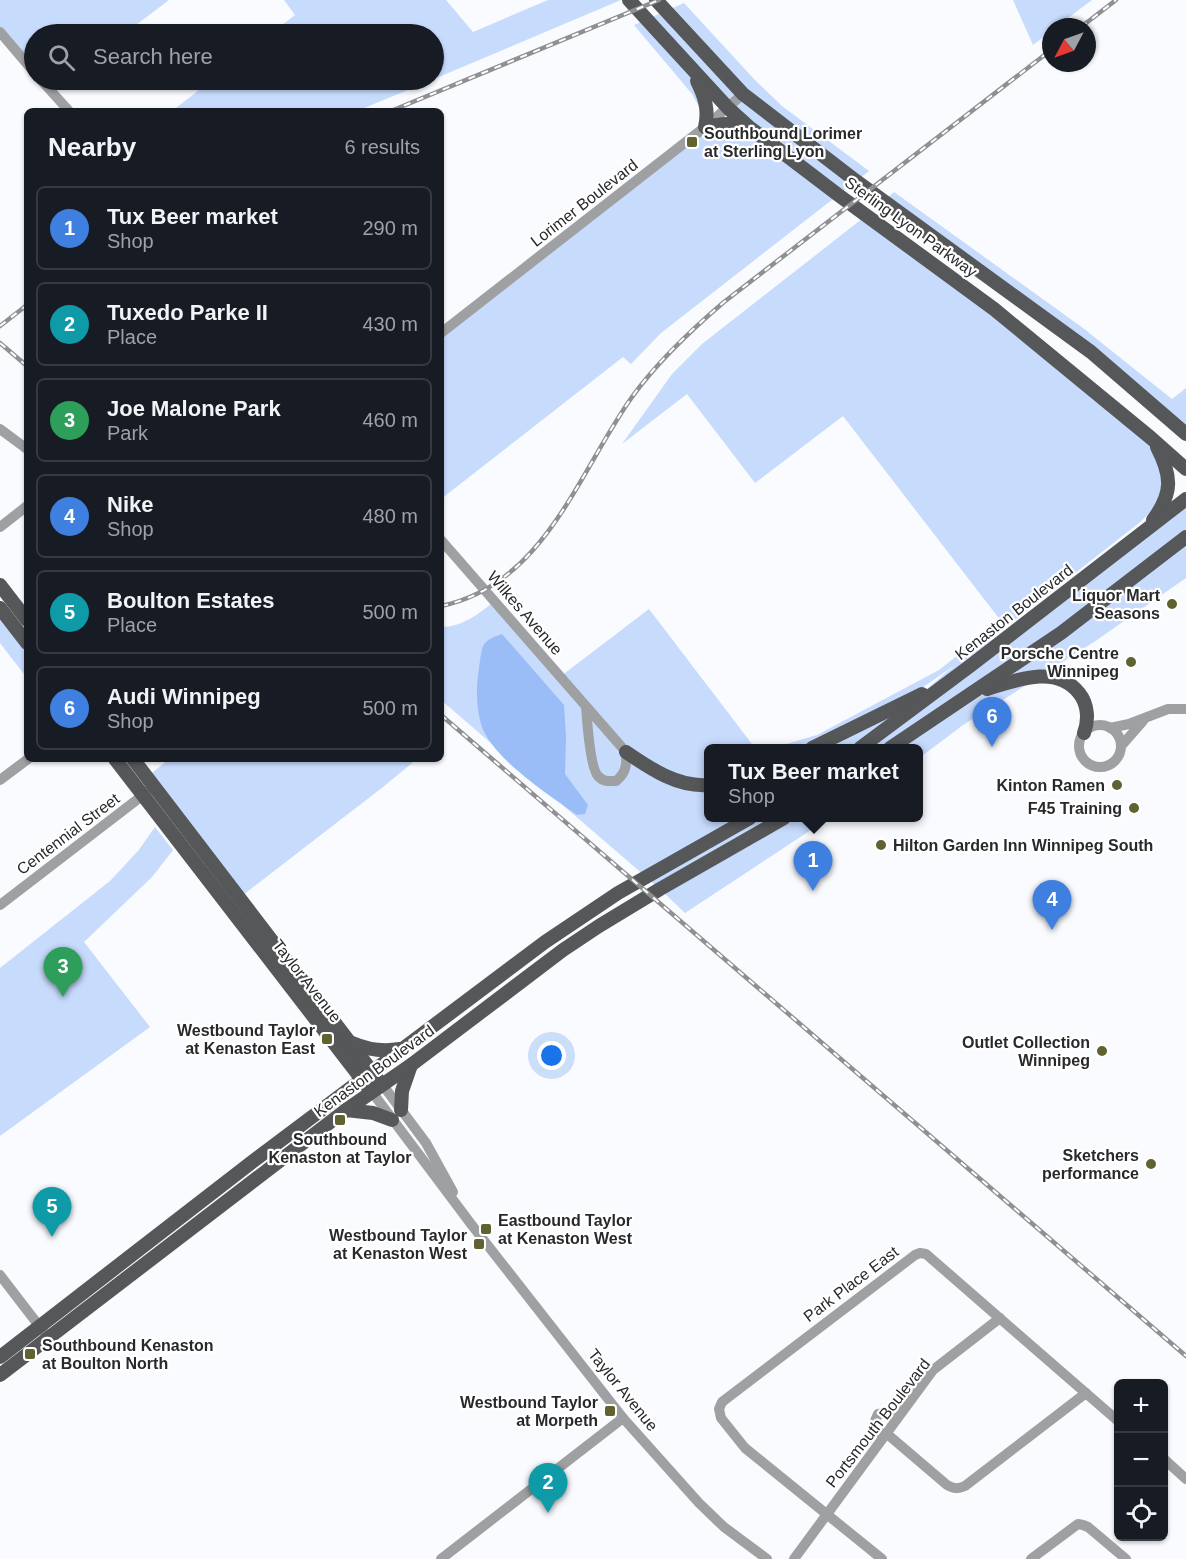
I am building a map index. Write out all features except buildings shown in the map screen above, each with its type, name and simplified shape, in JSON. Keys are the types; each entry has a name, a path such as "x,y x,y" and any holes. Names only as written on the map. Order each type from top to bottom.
{"main road":[{"name":"Sterling Lyon Parkway","path":"628,0 728,108 749,127 994,309 1186,469"},
{"name":"Sterling Lyon Parkway","path":"656,0 743,94 856,181 1091,352 1186,434"},
{"path":"693,71 707,106 708,117 705,128"},
{"path":"705,128 718,124 738,123 749,127"},
{"path":"1147,529 1161,510 1169,486 1165,462 1151,438"},
{"name":"Kenaston Boulevard","path":"865,744 1186,499"},
{"path":"896,744 1068,628 1182,541"},
{"path":"0,585 24,616"},
{"path":"0,608 24,639"},
{"path":"820,744 910,701 970,666"},
{"path":"974,693 1038,676 1061,678 1074,686 1083,698 1087,712 1084,733"},
{"path":"626,752 652,770 681,783 704,786"},
{"name":"Taylor Avenue","path":"118,762 148,791 350,1042 367,1075 377,1088"},
{"name":"Taylor Avenue","path":"134,762 148,791 345,1058 367,1075"},
{"name":"Kenaston Boulevard","path":"0,1375 134,1252 512,966 586,914 646,876 743,822"},
{"name":"Kenaston Boulevard","path":"0,1357 44,1333 598,926 777,822"},
{"path":"350,1042 375,1050 389,1051 402,1048"},
{"path":"337,1097 346,1081 345,1058"},
{"path":"346,1110 396,1115 411,1065"}],"street":[{"path":"0,32 24,60"},
{"path":"50,90 66,108"},
{"name":"Lorimer Boulevard","path":"444,331 705,128 743,94"},
{"path":"0,429 24,447"},
{"path":"0,527 24,508"},
{"name":"Wilkes Avenue","path":"444,543 626,752"},
{"path":"586,706 594,770 597,776 606,781 616,781 621,777 626,768 626,752"},
{"path":"1145,719 1122,745 1114,762 1101,767 1094,766 1083,758 1080,744 1084,733 1091,728 1097,726 1110,728 1145,719 1168,709 1186,709"},
{"path":"1110,728 1116,732 1122,745"},
{"path":"0,780 24,762"},
{"name":"Centennial Street","path":"0,905 148,791"},
{"name":"Taylor Avenue","path":"377,1088 471,1224 623,1418 699,1503 724,1527 768,1559"},
{"name":"Park Place East","path":"827,1514 745,1448 721,1418 718,1409 722,1402 920,1253 926,1254 1114,1417"},
{"path":"0,1275 44,1333"},
{"name":"Portsmouth Boulevard","path":"794,1559 933,1370 1000,1318"},
{"path":"896,1420 884,1413 878,1414 875,1421 876,1429 954,1489 965,1485 1086,1393"},
{"path":"441,1559 623,1418"},
{"path":"1168,1463 1186,1479"},
{"path":"827,1514 882,1559"},
{"path":"1031,1559 1078,1524 1088,1527 1126,1559"}],"shaded area":[{"path":"0,0 169,0 137,24 24,24 24,60 0,32"},
{"path":"284,0 446,0 473,32 548,0 621,0 444,75 444,24 283,24 295,15"},
{"path":"1013,0 1092,0 1068,18 1042,18 1042,38 1033,45"},
{"path":"684,3 782,106 869,171 661,333 631,364 623,357 444,497 444,331 705,127 700,109 692,94 634,25","holes":["694,73 737,123 706,127"]},
{"path":"199,90 408,90 364,108 176,108"},
{"path":"894,192 1083,328 1172,399 1186,388 1186,434 1091,352 884,201"},
{"path":"867,215 1151,438 1168,473 1159,504 1139,523 974,652 1099,567 1186,499 1186,578 1094,642 963,725 923,755 923,744 824,744 894,713 895,716 955,665 909,697 817,744 787,744 817,735 939,670 1001,621 843,416 755,483 687,394 622,444 672,374 702,344"},
{"path":"495,601 561,676 649,609 752,744 704,744 704,822 823,822 685,913 444,703 444,627 456,625 476,615"},
{"path":"0,608 24,639 24,674 0,643"},
{"path":"502,634 564,705 565,774 588,805 585,814 577,815 522,775 496,750 481,724 477,689 482,650 486,642"},
{"path":"165,762 413,762 239,898 147,777"},
{"path":"155,827 173,850 152,877 84,942 150,1027 0,1136 0,968 110,881 138,851"}],"railway":[{"path":"444,89 659,0"},
{"path":"1093,18 1116,0"},
{"path":"444,605 477,594 507,575 532,551 555,522 632,397 675,347 699,324 724,302 1042,57"},
{"path":"398,108 442,90"},
{"path":"0,326 24,307"},
{"path":"0,343 24,363"},
{"path":"444,718 1186,1356"}],"place":[{"name":"Southbound Lorimer at Sterling Lyon","path":"692,142"},
{"name":"Liquor Mart Seasons","path":"1172,604"},
{"name":"Porsche Centre Winnipeg","path":"1131,662"},
{"name":"Audi Winnipeg","path":"992,747"},
{"name":"Kinton Ramen","path":"1117,785"},
{"name":"F45 Training","path":"1134,808"},
{"name":"Hilton Garden Inn Winnipeg South","path":"881,845"},
{"name":"Tux Beer market","path":"813,891"},
{"name":"Nike","path":"1052,930"},
{"name":"Joe Malone Park","path":"63,997"},
{"name":"Westbound Taylor at Kenaston East","path":"327,1039"},
{"name":"Outlet Collection Winnipeg","path":"1102,1051"},
{"name":"Southbound Kenaston at Taylor","path":"340,1120"},
{"name":"Sketchers performance","path":"1151,1164"},
{"name":"Eastbound Taylor at Kenaston West","path":"486,1229"},
{"name":"Boulton Estates","path":"52,1237"},
{"name":"Westbound Taylor at Kenaston West","path":"479,1244"},
{"name":"Southbound Kenaston at Boulton North","path":"30,1354"},
{"name":"Westbound Taylor at Morpeth","path":"610,1411"},
{"name":"Tuxedo Parke II","path":"548,1513"}]}
